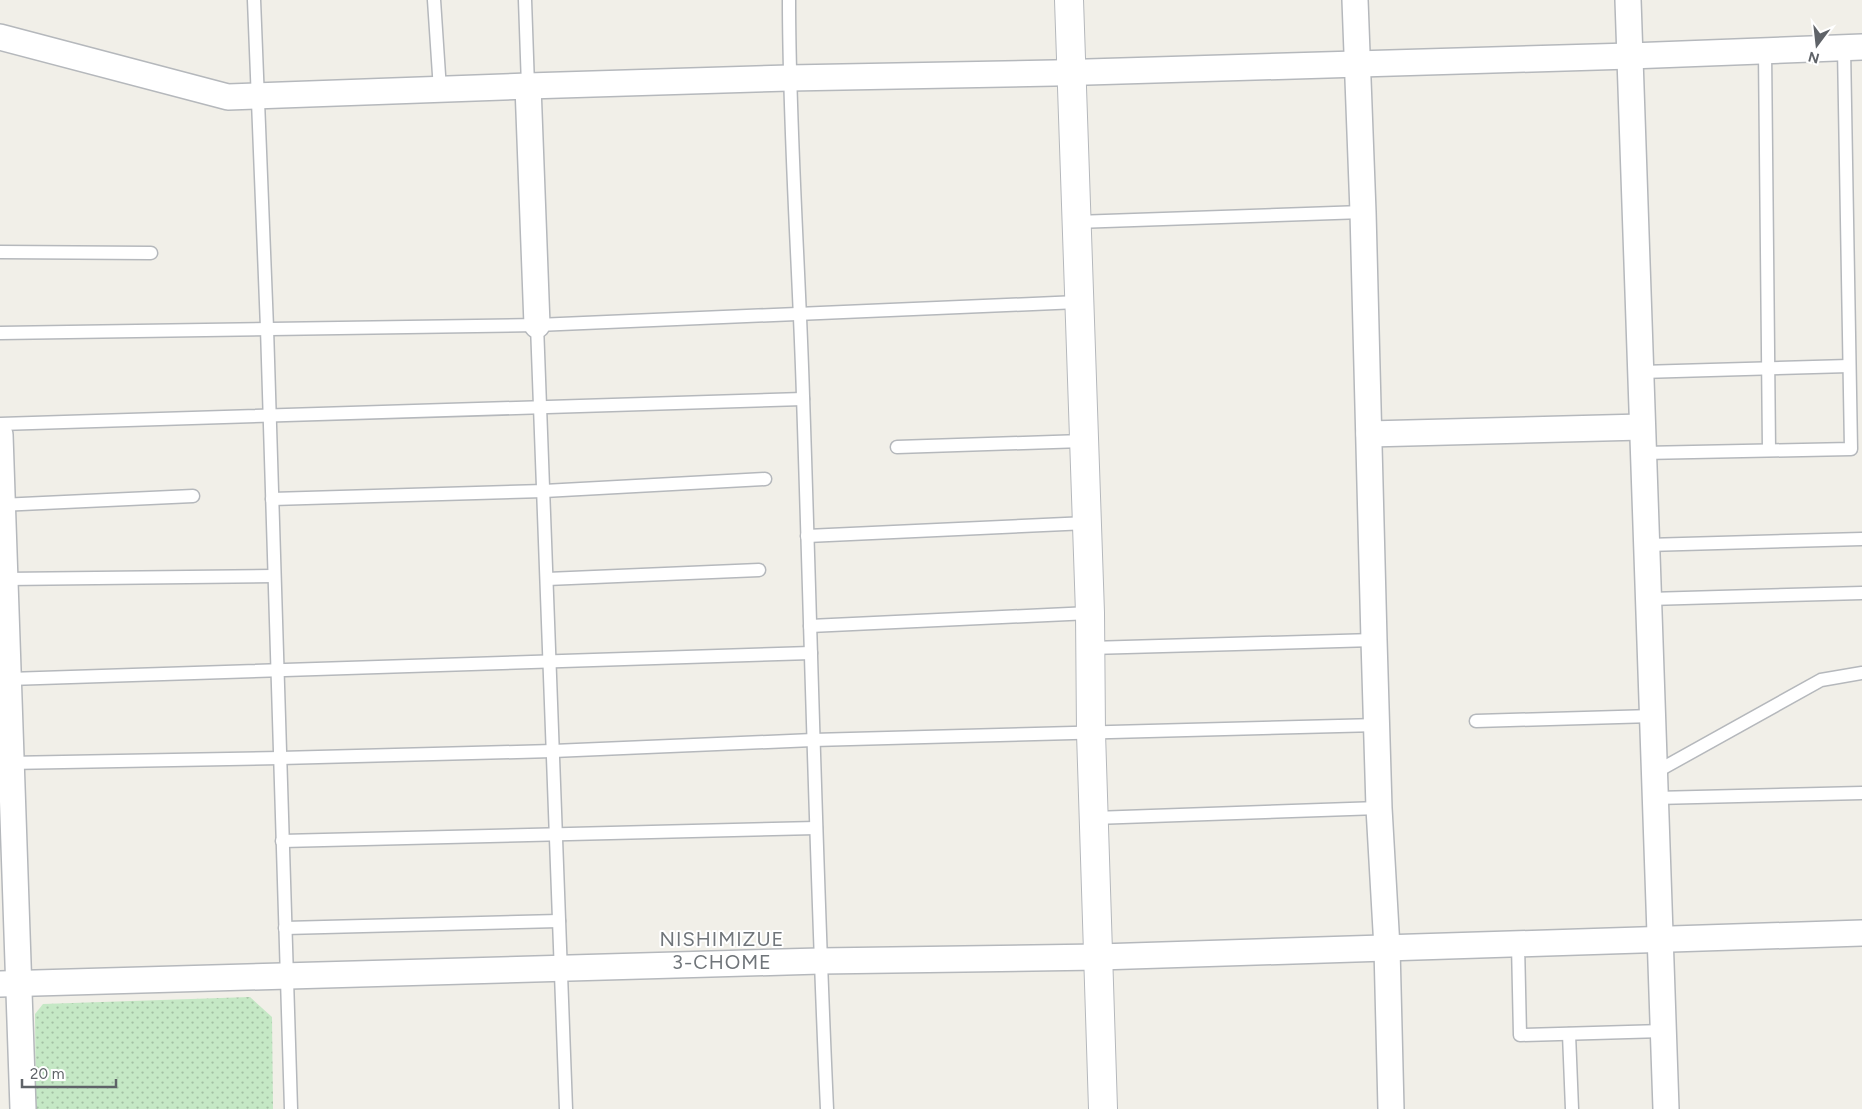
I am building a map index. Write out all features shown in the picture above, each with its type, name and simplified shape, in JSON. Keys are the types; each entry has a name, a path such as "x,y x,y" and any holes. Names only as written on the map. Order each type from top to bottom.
{"street":[{"path":"1069,0 1090,613 1091,733 1103,1109"},
{"path":"1355,0 1363,212 1374,640 1387,948 1391,1109"},
{"path":"1628,0 1666,1109"},
{"path":"0,37 228,97 789,78 1630,56 1853,47"},
{"path":"528,86 538,325"},
{"path":"1369,434 1642,427"},
{"path":"0,435 5,578 4,629 9,679 6,763 10,984 23,1109"},
{"path":"10,984 820,961 1099,957 1862,933"}],"lane":[{"path":"254,0 267,328 291,1109"},
{"path":"434,0 440,90"},
{"path":"525,0 528,86"},
{"path":"790,0 789,78 801,315 820,961 827,1109"},
{"path":"1643,453 1851,449 1853,47"},
{"path":"1765,51 1769,450"},
{"path":"1076,222 1363,212"},
{"path":"0,252 150,253"},
{"path":"0,332 538,325 1078,302"},
{"path":"538,325 566,1109"},
{"path":"1641,372 1850,366"},
{"path":"0,424 803,398"},
{"path":"897,447 1083,441"},
{"path":"272,499 544,491 765,479"},
{"path":"1,505 193,496"},
{"path":"808,536 1087,523"},
{"path":"1647,545 1862,539"},
{"path":"547,579 759,570"},
{"path":"5,578 274,576"},
{"path":"1649,599 1862,593"},
{"path":"810,626 1090,613"},
{"path":"1090,648 1374,640"},
{"path":"9,679 811,653"},
{"path":"1654,773 1821,680 1862,673"},
{"path":"1476,720 1653,716"},
{"path":"6,763 553,751 813,740 1378,725"},
{"path":"1655,798 1862,793"},
{"path":"1094,818 1380,808"},
{"path":"282,841 816,828"},
{"path":"285,928 559,921"},
{"path":"1518,944 1520,1034 1664,1031"},
{"path":"1569,1034 1572,1109"}],"green space":[{"path":"250,997 272,1017 273,1109 36,1109 35,1014 43,1004"}],"district":[{"name":"NISHIMIZUE 3-CHOME","path":"722,950"}]}
